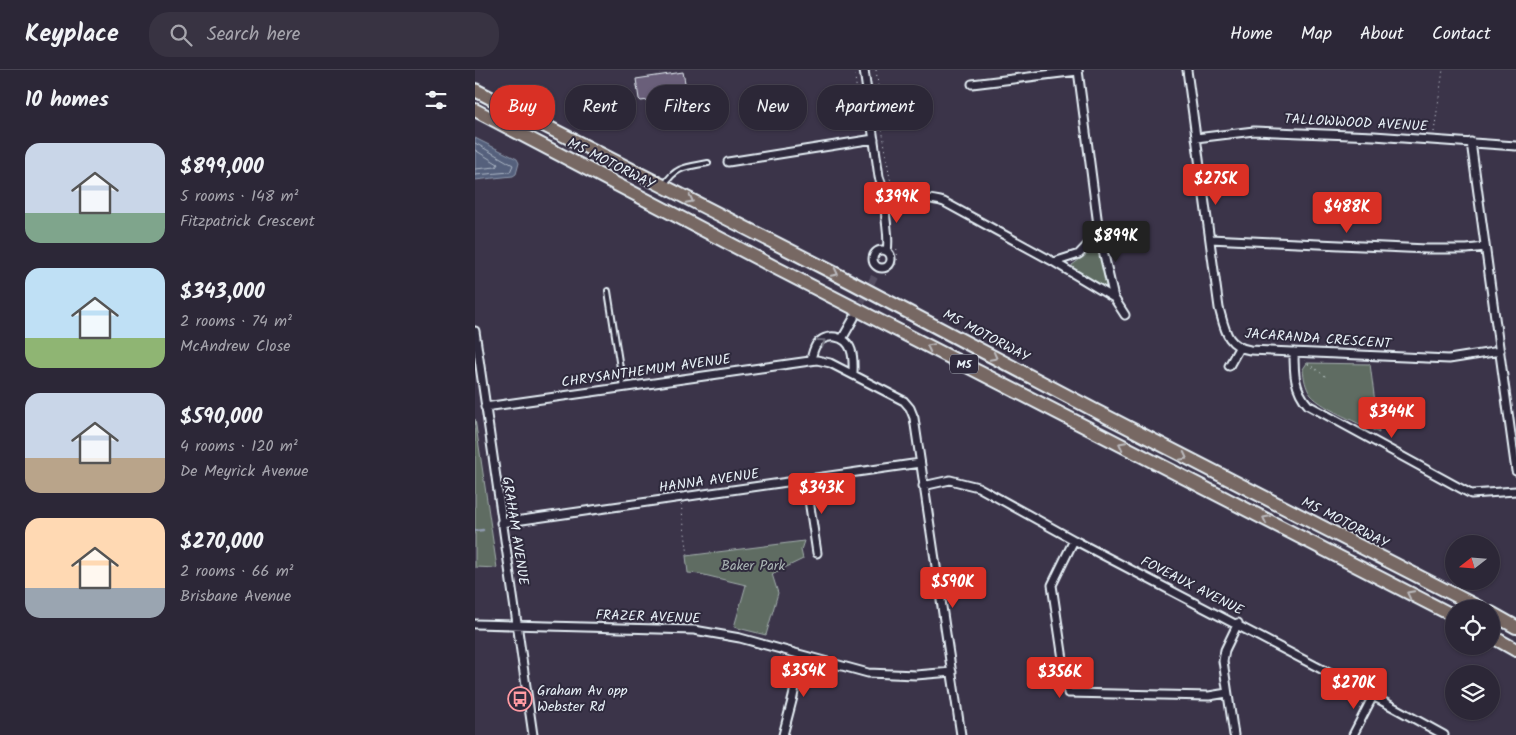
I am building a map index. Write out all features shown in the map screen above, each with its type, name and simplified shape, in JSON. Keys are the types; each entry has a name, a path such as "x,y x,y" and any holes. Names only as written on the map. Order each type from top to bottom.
{"highway":[{"name":"M5 MOTORWAY","path":"475,90 832,272 1095,411 1464,600"},
{"name":"M5 MOTORWAY","path":"475,110 787,274 1445,611"},
{"path":"1500,618 1516,627"},
{"path":"1500,641 1516,650"}],"street":[{"path":"864,70 880,180 883,188 944,202 1054,262 1114,298"},
{"name":"JACARANDA CRESCENT","path":"1187,70 1219,308 1227,335 1239,348 1449,359 1500,351"},
{"path":"972,84 1078,71 1099,233 1114,298 1125,315"},
{"name":"TALLOWWOOD AVENUE","path":"1196,138 1254,131 1516,146"},
{"path":"728,162 874,139"},
{"path":"1471,142 1516,471"},
{"path":"887,251 878,251 874,255 874,264 878,268 885,268 890,265 891,256 887,251 888,238 884,207 892,190"},
{"path":"1054,262 1079,254 1099,233"},
{"path":"1210,239 1427,249 1485,248"},
{"path":"875,275 878,268"},
{"path":"842,339 854,318"},
{"name":"GRAHAM AVENUE","path":"475,331 501,523 533,735"},
{"path":"811,360 815,348 823,340 832,337 842,339 851,351 853,374"},
{"path":"1229,366 1239,348"},
{"path":"1294,352 1296,386 1301,397 1308,405 1471,494 1516,491"},
{"name":"CHRYSANTHEMUM AVENUE","path":"485,407 811,360 829,363 903,401 910,408 914,418 961,735"},
{"name":"HANNA AVENUE","path":"501,523 920,463"},
{"path":"806,480 817,553"},
{"name":"FOVEAUX AVENUE","path":"923,486 950,480 978,488 1074,540 1238,623 1443,735"},
{"path":"1074,540 1053,585 1068,692 1209,696 1227,694"},
{"path":"1234,735 1223,658 1238,623"},
{"name":"FRAZER AVENUE","path":"475,624 695,630 741,638 868,673 916,675 952,672"},
{"path":"783,735 801,656"},
{"path":"1353,735 1373,696"}],"lane":[{"path":"664,187 673,172 678,169 707,163"},
{"path":"608,291 623,387"}],"path":[{"path":"853,70 862,130 865,132"},
{"path":"876,70 877,96 890,180 895,185 892,190"},
{"path":"1433,140 1443,70"},
{"path":"1294,352 1313,369 1328,378"},
{"path":"680,498 688,555"}],"green space":[{"path":"1094,249 1100,251 1107,285 1102,288 1072,267 1072,265"},
{"path":"1307,363 1370,364 1379,433 1324,406 1311,395 1306,386 1303,372"},
{"path":"475,419 497,568 475,567"},
{"name":"Baker Park","path":"804,541 801,550 803,559 772,574 778,593 766,635 734,627 746,585 688,573 686,556"}],"water":[{"path":"475,138 517,159 519,163 516,174 513,176 475,180"}],"building":[{"path":"683,72 685,85 646,85 646,100 641,101 639,99 636,79"}],"waterway":[{"path":"475,531 483,530"}],"tunnel":[{"path":"857,311 875,275"}],"place":[{"name":"Graham Av opp Webster Rd","path":"520,699"}]}
